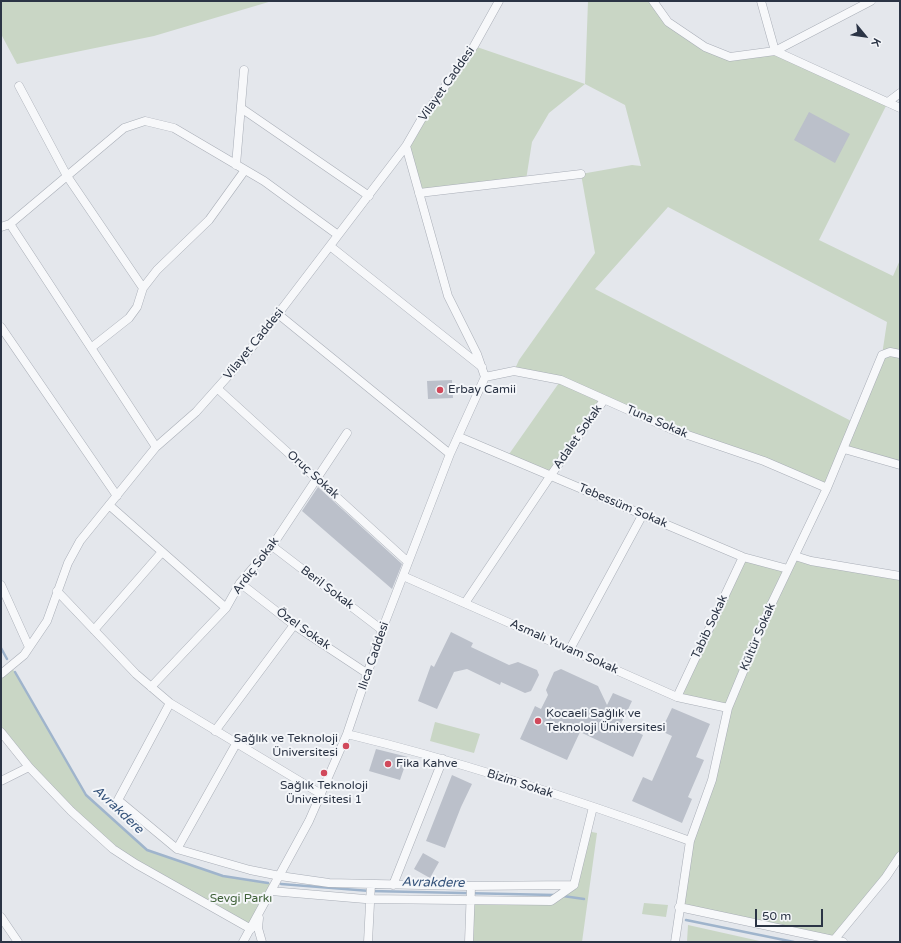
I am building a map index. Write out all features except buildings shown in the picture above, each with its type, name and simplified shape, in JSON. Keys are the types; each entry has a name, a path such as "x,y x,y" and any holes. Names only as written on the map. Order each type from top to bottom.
{"street":[{"name":"Vilayet Caddesi","path":"1,674 24,654 47,621 68,563 80,541 156,447 191,417 218,389 278,314 406,146 421,120 474,46 499,1"},
{"path":"653,1 668,22 704,47 730,57 775,51 871,1"},
{"path":"761,1 775,51"},
{"path":"775,51 900,108"},
{"path":"236,165 244,70"},
{"path":"20,86 67,176 143,288"},
{"path":"888,102 900,93"},
{"path":"241,108 369,196"},
{"path":"1,228 10,224 124,128 144,121 174,128 246,170 264,181 338,235"},
{"path":"406,146 448,296 485,377"},
{"path":"91,348 129,318 137,307 143,288 157,270 209,220 246,170"},
{"path":"419,194 581,174"},
{"path":"10,224 156,447"},
{"path":"330,246 482,368"},
{"path":"278,314 450,454"},
{"path":"1,327 117,496"},
{"name":"Kültür Sokak","path":"675,942 690,841 712,780 728,708 770,607 827,488 882,355 890,352 900,354"},
{"name":"Tuna Sokak","path":"485,377 514,371 561,380 673,430 764,461 827,488"},
{"name":"Ilıca Caddesi","path":"243,942 309,821 347,734 382,630 408,562 450,454 485,377"},
{"name":"Oruç Sokak","path":"218,389 408,562"},
{"name":"Adalet Sokak","path":"465,603 551,475 604,400"},
{"name":"Ardıç Sokak","path":"151,687 226,608 240,583 272,546 347,433"},
{"name":"Tebessüm Sokak","path":"459,437 743,557 788,569"},
{"path":"844,449 900,465"},
{"path":"109,505 226,608"},
{"path":"570,649 643,514"},
{"name":"Beril Sokak","path":"272,546 382,630"},
{"path":"94,630 162,552"},
{"path":"795,556 811,561 900,576"},
{"name":"Tabib Sokak","path":"677,697 743,557"},
{"name":"Asmalı Yuvam Sokak","path":"403,576 677,697 728,708"},
{"name":"Özel Sokak","path":"240,583 294,625 368,674"},
{"path":"1,585 29,647"},
{"path":"57,591 136,674 170,703 321,794"},
{"path":"215,731 294,625"},
{"path":"170,703 118,800 177,849 250,870 329,883 471,886 574,885"},
{"path":"1,732 29,767 71,811 113,849 136,864 251,929"},
{"name":"Bizim Sokak","path":"347,734 443,759 593,807 690,841"},
{"path":"177,849 236,744"},
{"path":"393,884 443,759"},
{"path":"1,781 29,767"},
{"path":"272,891 370,899 551,901 574,885 593,807"},
{"path":"834,940 886,877 900,856"},
{"path":"368,942 371,884"},
{"path":"469,942 471,886"},
{"path":"680,907 843,942"},
{"path":"260,912 258,928 262,942"},
{"path":"1,917 18,942"}],"green space":[{"path":"1,1 272,1 154,36 17,64 1,34"},
{"path":"588,1 653,1 668,22 730,57 775,51 888,102 819,240 893,276 900,260 900,465 844,449 827,488 604,400 551,475 507,457 561,380 514,371 519,360 595,253 581,174 632,165 641,166 625,105 585,84","holes":["668,207 887,322 882,355 855,423 595,289"]},
{"path":"474,46 585,84 549,113 532,142 526,180 419,193 406,146"},
{"path":"795,556 900,576 900,856 834,940 679,907 690,841 712,780 728,708 677,697 743,557 788,569"},
{"name":"Sevgi Parkı","path":"11,666 86,795 147,850 223,876 275,884 251,929 136,864 71,811 1,732 1,674"},
{"path":"435,722 480,734 474,753 430,741"},
{"path":"587,831 597,833 582,942 469,942 471,901 551,901 574,885"},
{"path":"644,903 668,905 666,917 642,914"},
{"path":"688,925 764,942 687,942"}],"waterway":[{"name":"Avrakdere","path":"1,648 7,659"},
{"name":"Avrakdere","path":"15,672 86,795 147,850 223,876 268,883"},
{"name":"Avrakdere","path":"281,884 370,891 554,895"},
{"name":"Avrakdere","path":"563,896 584,899"},
{"name":"Avrakdere","path":"686,920 794,942"}],"place":[{"name":"Erbay Camii","path":"440,390"},
{"name":"Kocaeli Sağlık ve Teknoloji Üniversitesi","path":"538,721"},
{"name":"Sağlık ve Teknoloji Üniversitesi","path":"346,746"},
{"name":"Fika Kahve","path":"388,764"},
{"name":"Sağlık Teknoloji Üniversitesi 1","path":"324,773"}]}
